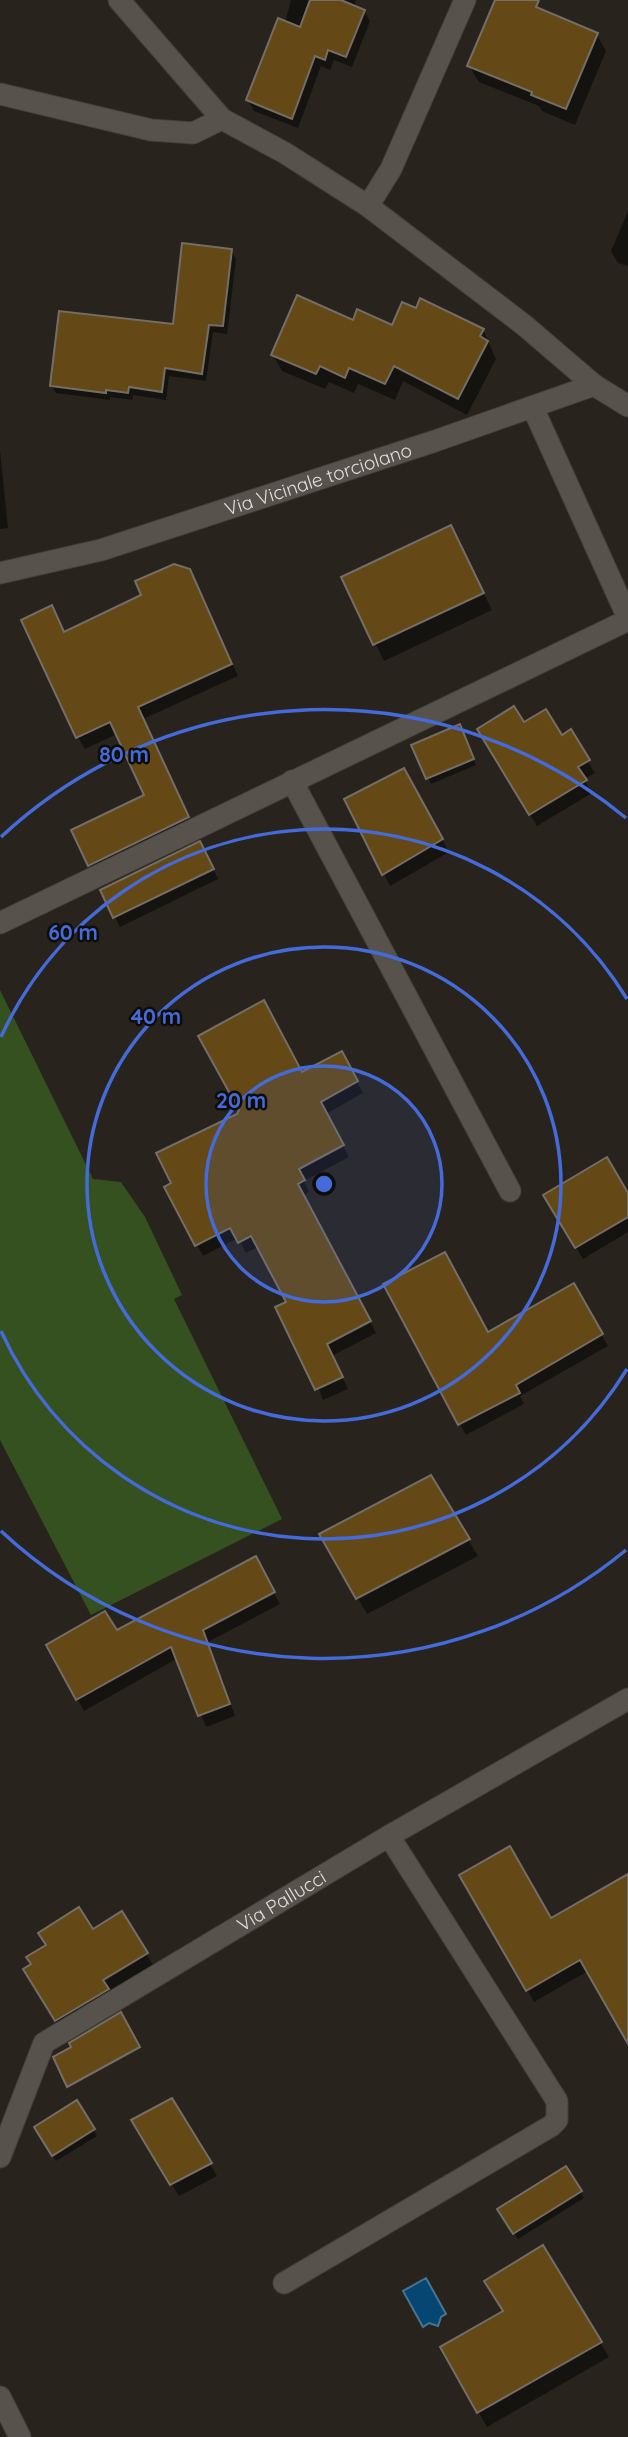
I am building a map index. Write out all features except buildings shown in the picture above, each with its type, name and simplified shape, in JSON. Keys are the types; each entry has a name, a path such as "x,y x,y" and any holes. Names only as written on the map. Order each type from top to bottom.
{"street":[{"path":"119,0 222,119 285,153 368,206 524,325 594,385 628,406"},
{"path":"368,206 391,169 465,0"},
{"path":"0,94 151,130 193,133 222,119"},
{"name":"Via Vicinale torciolano","path":"0,573 102,550 533,408 594,385"},
{"path":"0,923 628,619 533,408"},
{"path":"292,781 510,1191"},
{"name":"Via Pallucci","path":"0,2157 44,2043 389,1836 628,1699"},
{"path":"284,2283 557,2120 556,2101 389,1836"},
{"path":"0,2397 20,2437"}],"green space":[{"path":"0,990 93,1179 121,1182 145,1217 182,1295 174,1299 282,1519 91,1615 0,1440"}],"water":[{"path":"426,2278 446,2314 441,2317 438,2326 429,2323 423,2327 403,2291"}]}
